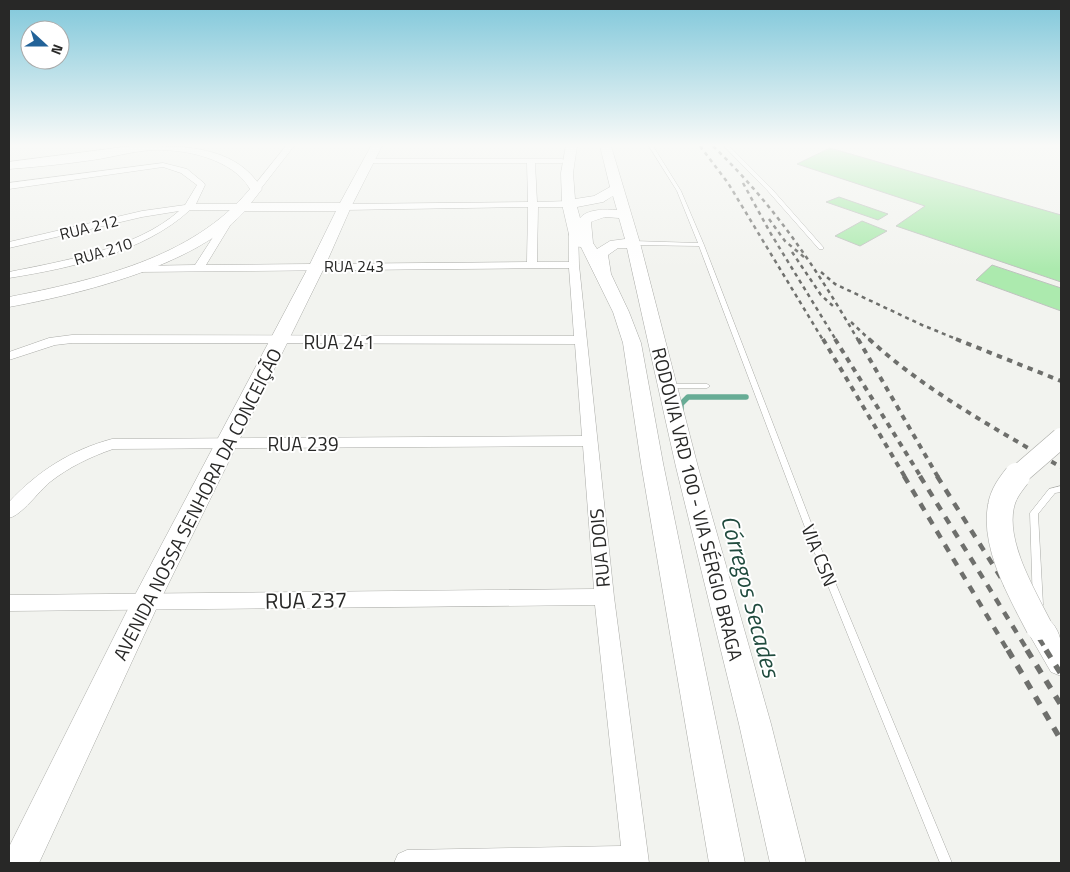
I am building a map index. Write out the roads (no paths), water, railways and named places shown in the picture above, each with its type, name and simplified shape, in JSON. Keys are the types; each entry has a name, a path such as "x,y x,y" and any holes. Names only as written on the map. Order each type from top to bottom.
{"street":[{"path":"189,207 199,194 201,187"},
{"name":"AVENIDA NOSSA SENHORA DA CONCEIÇÃO","path":"20,863 146,601 317,266 355,187"},
{"path":"532,187 532,264"},
{"path":"569,187 569,204 574,232"},
{"path":"241,208 533,206 569,204 598,199 617,188"},
{"name":"RODOVIA VRD 100 - VIA SÉRGIO BRAGA","path":"617,188 633,244 687,467 755,724 788,863"},
{"path":"9,302 87,284 134,269 182,247 229,219 241,208 256,189"},
{"name":"RUA 212","path":"9,245 161,210 189,207 241,208"},
{"name":"RUA 210","path":"9,275 98,254 141,239 171,222 189,207"},
{"name":"RODOVIA VRD 100 - VIA SÉRGIO BRAGA","path":"624,214 604,213 587,218 584,222 589,264 627,328 638,372 652,463 727,863"},
{"path":"198,270 229,219"},
{"name":"RUA DOIS","path":"574,232 589,264 582,340 604,597 636,861"},
{"path":"589,264 600,253 615,244 633,244"},
{"name":"RUA 243","path":"134,269 198,270 317,266 589,264"},
{"name":"RUA 241","path":"9,356 53,341 72,339 279,341 582,340"},
{"path":"1061,438 1015,479 1006,491 1000,509 1001,532 1015,577 1038,627 1061,662"},
{"name":"RUA 239","path":"9,512 51,471 74,458 112,444 590,441"},
{"name":"RUA 237","path":"9,603 604,597"},
{"path":"407,863 636,861"}],"lane":[{"name":"VIA CSN","path":"676,187 701,245 816,546 946,863"},
{"path":"767,187 822,248"},
{"path":"633,244 701,245"},
{"path":"668,386 707,386"},
{"path":"1038,627 1034,513 1052,491 1061,489"}],"waterway":[{"name":"Córregos Secades","path":"681,410 681,404 688,397 746,397"}],"railway":[{"path":"730,187 823,340"},
{"path":"745,187 771,234 836,340"},
{"path":"752,187 775,214 810,262 858,340"},
{"path":"769,219 785,241 804,257"},
{"path":"792,252 821,295 834,307"},
{"path":"821,272 835,284 922,325 959,340"},
{"path":"851,322 870,340"},
{"path":"823,339 905,477"},
{"path":"835,339 921,477"},
{"path":"858,339 938,477"},
{"path":"869,339 890,358 937,392 1061,467"},
{"path":"956,339 1061,381"},
{"path":"904,476 1008,651"},
{"path":"920,476 1028,651"},
{"path":"937,476 1047,651"},
{"path":"1008,650 1061,740"},
{"path":"1027,650 1061,705"},
{"path":"1046,650 1061,674"}]}
